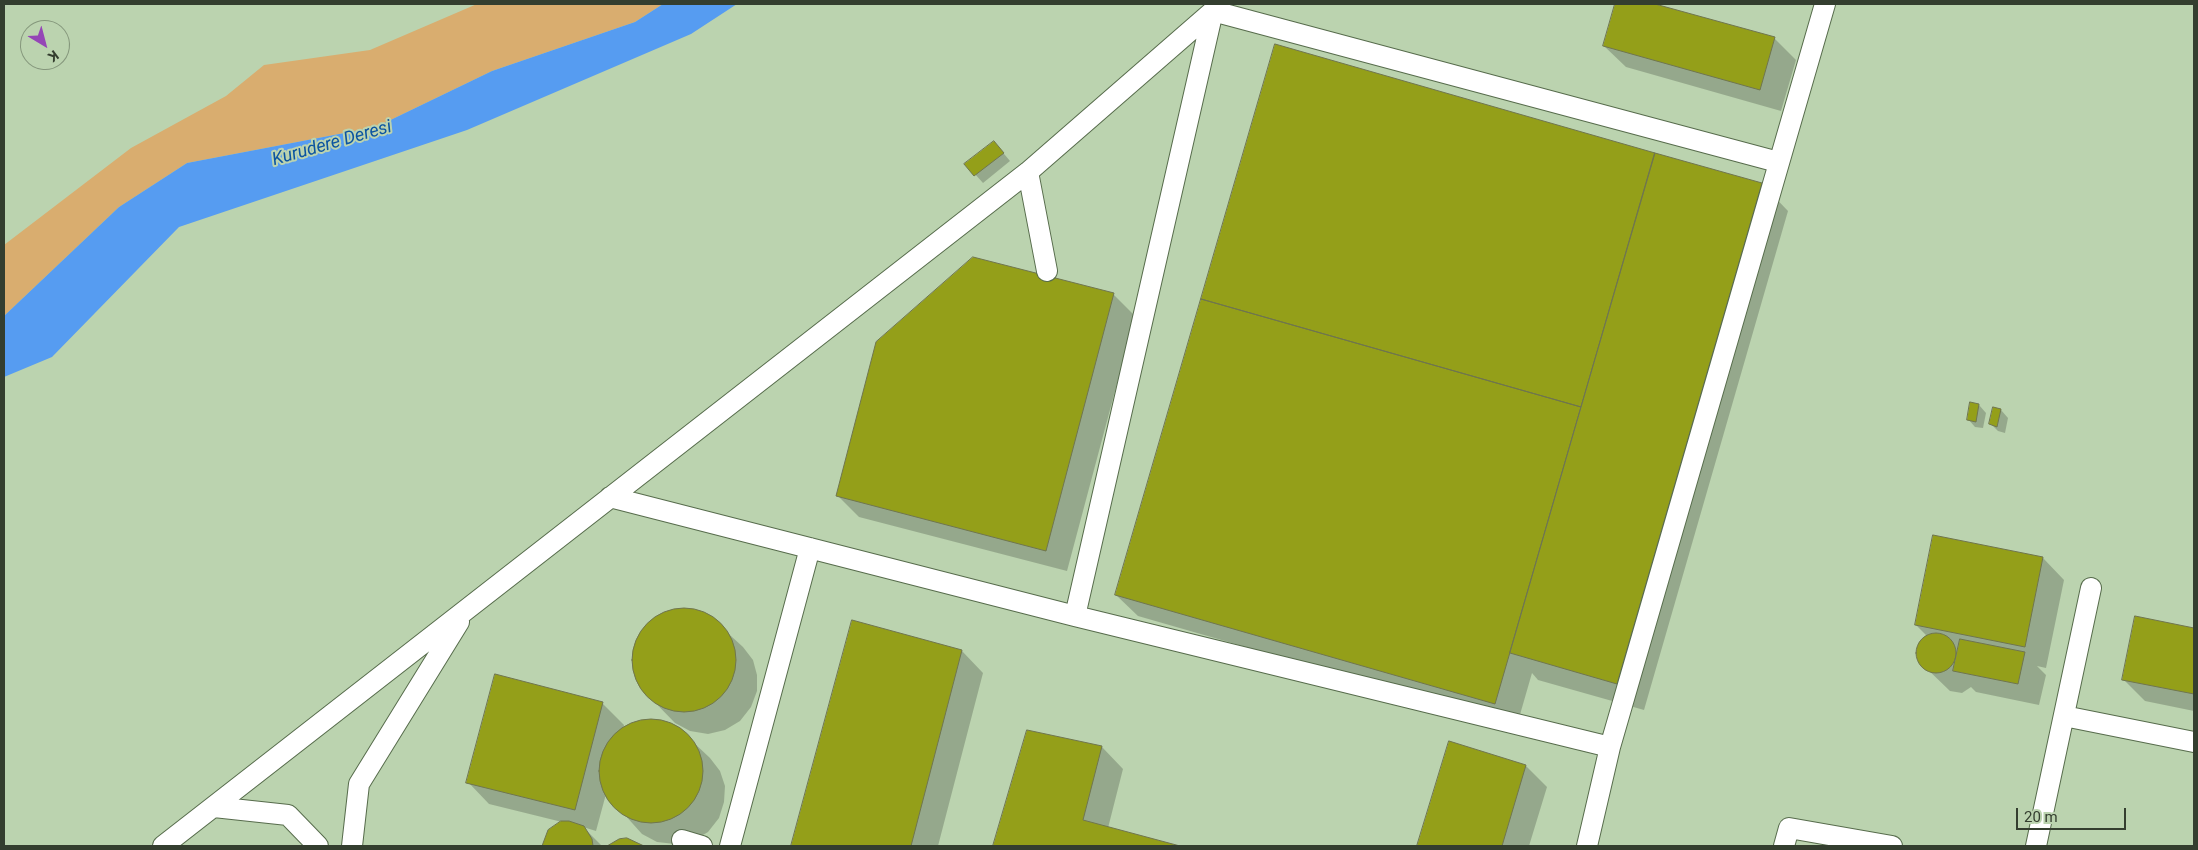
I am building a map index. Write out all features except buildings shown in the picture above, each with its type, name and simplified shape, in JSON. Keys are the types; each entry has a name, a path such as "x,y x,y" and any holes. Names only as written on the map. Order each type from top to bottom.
{"lane":[{"path":"1587,846 1610,747 1825,4"},
{"path":"1213,11 1778,162"},
{"path":"163,846 1028,172 1213,11"},
{"path":"1075,616 1213,11"},
{"path":"1028,172 1048,271"},
{"path":"610,497 1075,616 1610,747"},
{"path":"730,846 810,548"},
{"path":"2036,846 2091,588"},
{"path":"352,846 359,784 466,610"},
{"path":"2064,716 2194,742"},
{"path":"214,807 288,815 318,846"},
{"path":"1784,846 1789,828 1892,846"},
{"path":"682,840 702,846"}],"shaded area":[{"path":"477,4 663,4 635,22 492,71 376,127 187,163 119,207 4,316 4,245 131,148 226,96 264,65 370,50"}],"water":[{"name":"Kurudere Deresi","path":"663,4 737,4 691,34 467,130 179,227 52,357 4,377 4,316 119,207 187,163 376,127 492,71 635,22"}]}
